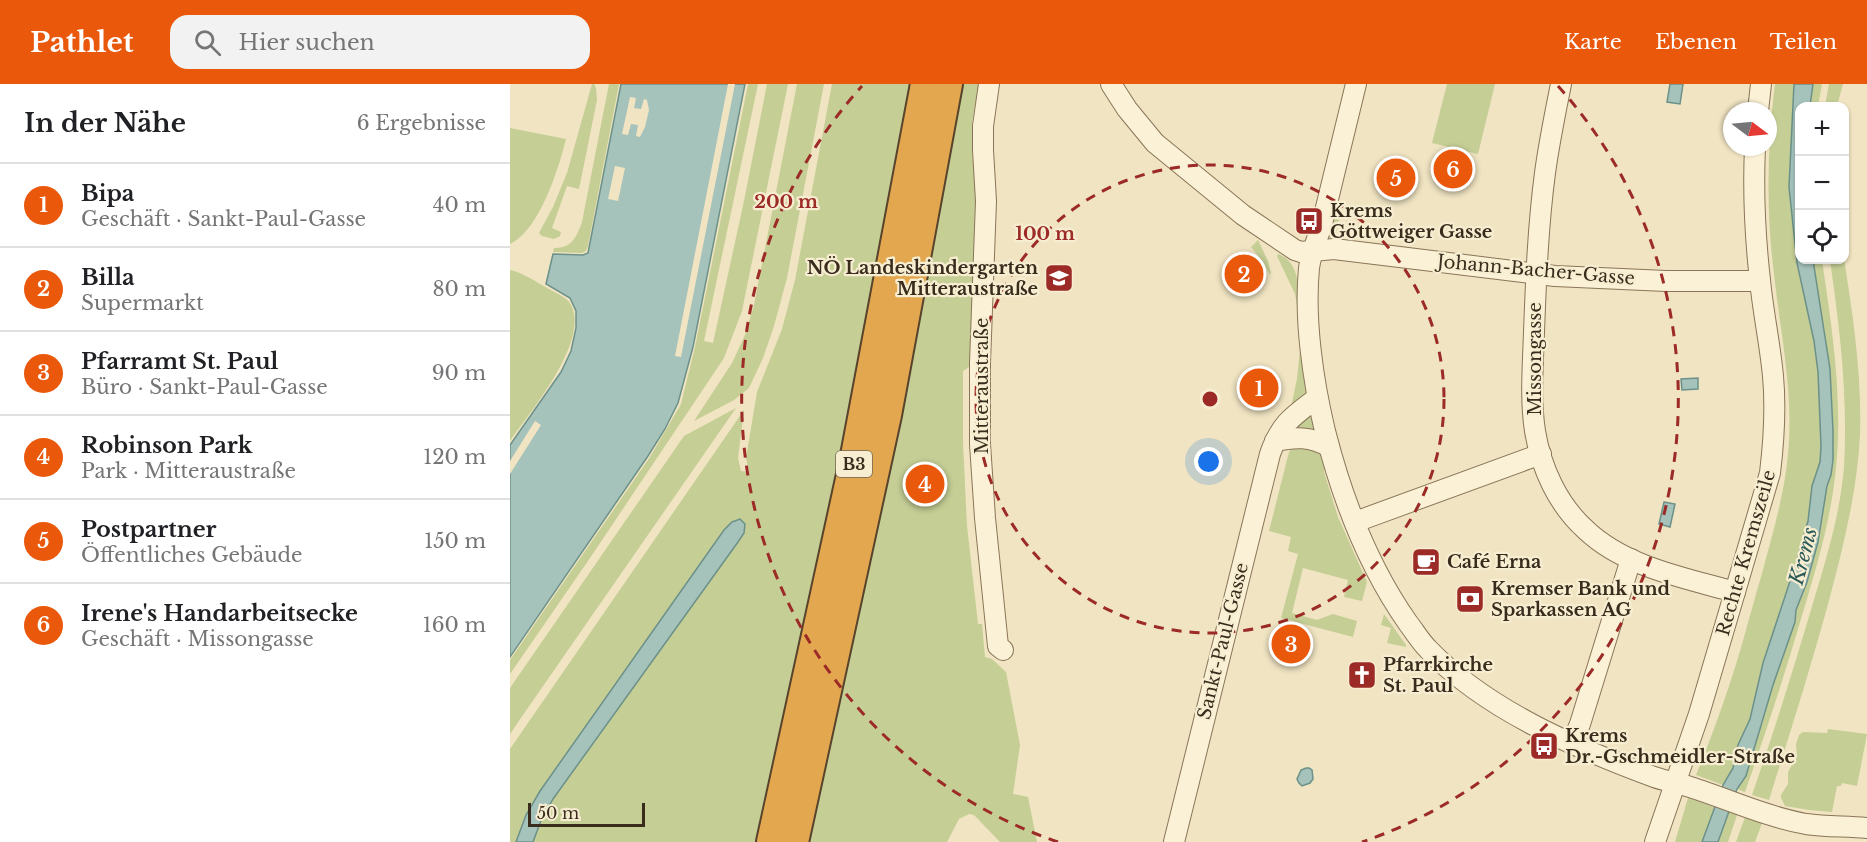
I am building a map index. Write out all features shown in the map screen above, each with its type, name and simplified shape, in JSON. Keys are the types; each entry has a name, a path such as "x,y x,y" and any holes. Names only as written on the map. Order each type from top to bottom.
{"highway":[{"name":"B3","path":"771,842 855,461 925,84"},
{"name":"B3","path":"794,842 884,427 948,84"}],"street":[{"name":"Mitteraustraße","path":"989,84 983,126 986,201 980,363 980,444 998,646 1003,650"},
{"name":"Johann-Bacher-Gasse","path":"1111,84 1127,109 1155,143 1175,161 1243,215 1301,252 1334,249 1536,274 1666,281 1760,282"},
{"path":"1356,84 1309,268 1308,303 1311,352 1317,398 1339,480 1377,573 1394,602 1428,649 1482,696 1540,728 1656,777 1765,812 1807,824 1867,828 1864,842"},
{"name":"Missongasse","path":"1561,84 1545,173 1536,274 1533,406 1535,431 1541,454 1560,500 1573,518 1602,542 1654,569 1735,592"},
{"path":"1759,102 1761,84"},
{"name":"Rechte Kremszeile","path":"1655,842 1684,785 1699,714 1770,473 1774,441 1773,376 1755,226 1755,156"},
{"name":"Sankt-Paul-Gasse","path":"1174,842 1257,505 1275,441 1284,425 1317,398"},
{"path":"1275,441 1292,437 1307,438 1329,447"},
{"path":"1355,522 1541,454"},
{"path":"1572,743 1580,724 1631,559"}],"green space":[{"path":"592,84 596,88 597,100 579,189 567,186 552,228 561,232 560,236 554,239 542,236 539,233 567,173"},
{"path":"609,84 619,84 588,246 582,253 553,252 554,248 560,248 573,241 582,222"},
{"path":"748,84 758,84 704,341 713,343 767,84 788,84 742,311 724,358 510,674 510,660 650,457 681,404 695,347"},
{"path":"797,84 824,84 787,278 774,326 749,388 734,400 694,421 732,363 745,335 754,305"},
{"path":"832,84 913,84 843,459 758,842 533,842 553,799 744,533 526,815 516,842 510,842 510,749 744,410 738,458 741,471 749,472 746,458 757,392 782,329 795,280"},
{"path":"961,84 979,84 972,122 972,156 981,204 975,210 972,365 963,371 963,443 967,526 978,624 982,624 985,657 992,659 1006,672 1020,745 1013,794 1028,797 1037,842 1000,842 974,815 969,814 959,819 947,842 806,842"},
{"path":"1447,84 1495,84 1478,154 1432,143"},
{"path":"1775,84 1794,84 1789,187 1795,264 1797,264 1814,341 1818,372 1820,462 1812,486 1808,521 1763,663 1750,719 1738,745 1733,768 1723,785 1696,775 1741,646 1775,526 1788,458 1789,398 1771,250 1769,203 1769,156 1777,156 1777,102 1773,102"},
{"path":"1813,84 1822,84 1819,102 1811,102"},
{"path":"1829,84 1843,84 1838,102 1826,102"},
{"path":"510,128 566,139 553,182 539,212 521,236 510,244"},
{"path":"1332,210 1339,219 1334,242 1328,236"},
{"path":"1258,240 1268,261 1270,275 1251,247"},
{"path":"1278,254 1291,264 1298,281 1299,317 1295,294"},
{"path":"1814,264 1823,264 1835,363 1838,442 1834,487 1812,582 1745,792 1737,789 1746,775 1818,542 1833,460 1830,369"},
{"path":"1831,264 1845,264 1854,324 1860,390 1860,435 1856,479 1827,608 1769,800 1752,795 1821,577 1842,486 1845,441 1840,338"},
{"path":"510,270 520,273 566,299 570,303 575,318 573,336 556,375 510,441"},
{"path":"1300,350 1306,391 1305,397 1291,407 1297,379"},
{"path":"736,408 510,734 510,688 684,436"},
{"path":"1309,414 1312,414 1315,432 1298,430 1298,423 1304,421"},
{"path":"1300,445 1321,453 1325,465 1324,472 1338,517 1367,582 1362,601 1344,597 1348,580 1303,568 1292,613 1317,620 1333,614 1357,621 1353,637 1281,618 1298,554 1288,551 1291,537 1269,531 1289,452 1293,447"},
{"path":"1384,614 1406,647 1387,643 1391,628 1381,625"},
{"path":"1828,729 1867,734 1857,786 1842,783 1841,786 1837,786 1832,812 1785,806 1781,795 1788,784 1788,772 1797,756 1796,744 1799,735 1803,732 1827,733"},
{"path":"1688,798 1715,807 1702,842 1675,842"},
{"path":"1729,812 1737,815 1728,842 1718,842"},
{"path":"1745,817 1762,823 1755,842 1736,842"}],"water":[{"path":"621,84 745,84 693,347 678,403 648,456 510,657 510,445 561,372 571,351 576,328 576,311 570,298 546,284 553,254 583,255 588,253"},
{"path":"1670,84 1683,84 1680,104 1667,102"},
{"name":"Krems","path":"1794,84 1813,84 1811,102 1795,102 1795,244 1789,187"},
{"name":"Krems","path":"1797,264 1814,264 1830,369 1833,431 1831,475 1827,486 1818,542 1807,582 1796,610 1795,622 1773,685 1746,776 1737,789 1718,842 1702,842 1723,785 1733,768 1738,745 1750,719 1763,663 1808,521 1812,486 1820,462 1821,446 1818,372 1814,341"},
{"path":"1698,378 1698,389 1682,390 1681,379"},
{"path":"1664,502 1675,504 1670,527 1659,524"},
{"path":"740,519 745,524 744,533 553,799 533,842 516,842 526,815 540,791 724,530 732,522"},
{"path":"1306,768 1312,770 1313,779 1302,786 1297,779 1301,770"}],"pier":[{"path":"728,84 735,84 681,357 675,356"},
{"path":"630,97 636,98 634,108 641,109 644,99 647,100 649,110 640,137 636,136 638,125 631,124 628,135 622,134"},
{"path":"615,166 625,168 618,201 608,199"},
{"path":"535,421 541,425 510,474 510,461"}],"place":[{"name":"Irene's Handarbeitsecke","path":"1453,169"},
{"name":"Postpartner","path":"1396,178"},
{"name":"Krems Göttweiger Gasse","path":"1309,221"},
{"name":"Billa","path":"1244,274"},
{"name":"NÖ Landeskindergarten Mitteraustraße","path":"1059,278"},
{"name":"Bipa","path":"1259,388"},
{"name":"Robinson Park","path":"925,484"},
{"name":"Café Erna","path":"1426,562"},
{"name":"Kremser Bank und Sparkassen AG","path":"1470,599"},
{"name":"Pfarramt St. Paul","path":"1291,644"},
{"name":"Pfarrkirche St. Paul","path":"1362,675"},
{"name":"Krems Dr.-Gschmeidler-Straße","path":"1544,746"}]}
